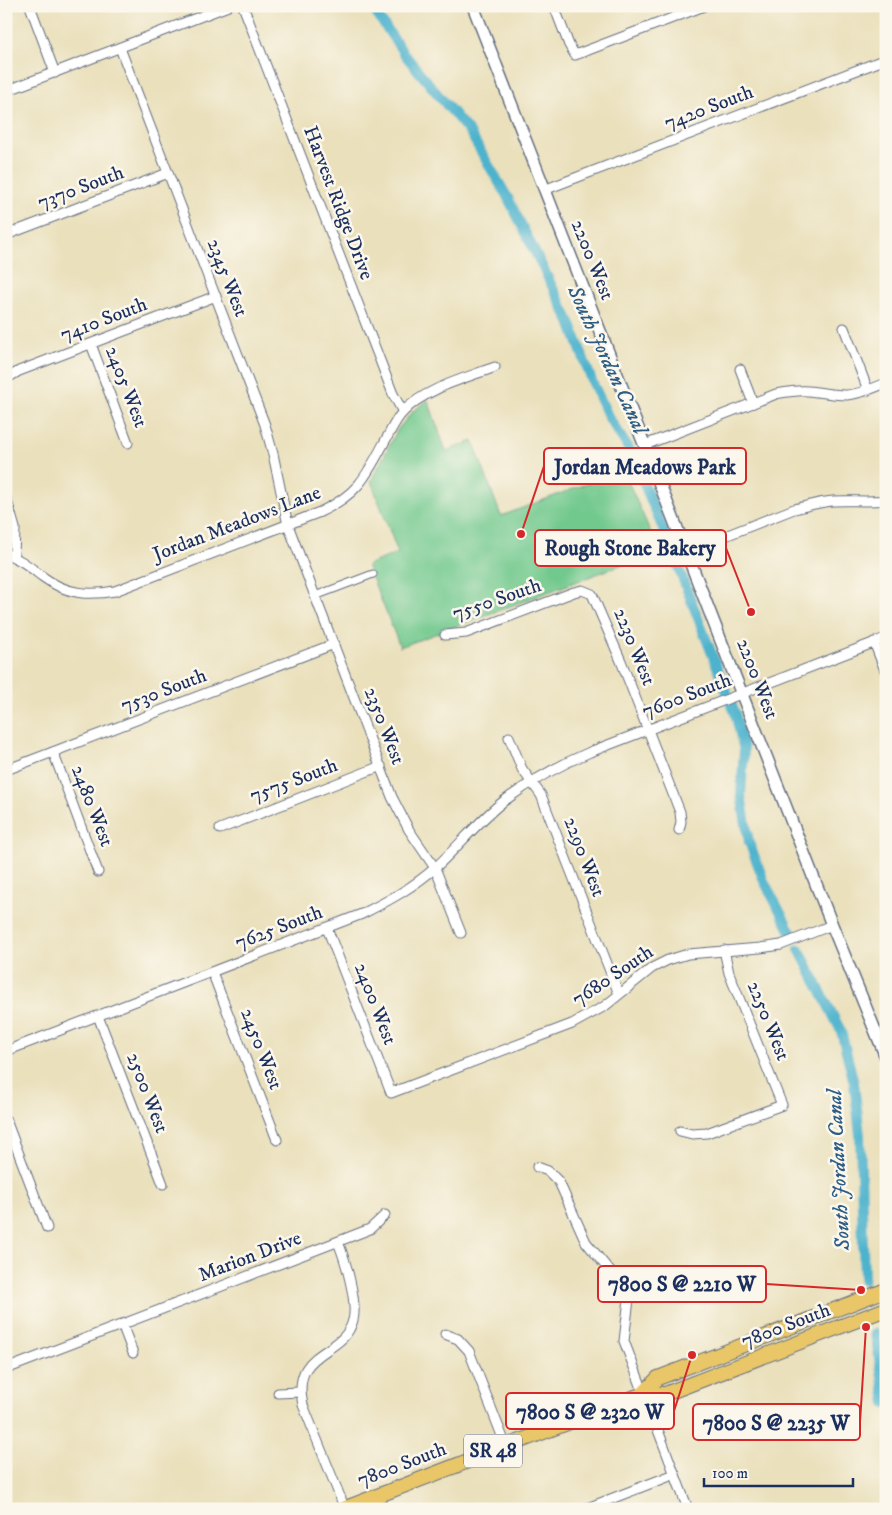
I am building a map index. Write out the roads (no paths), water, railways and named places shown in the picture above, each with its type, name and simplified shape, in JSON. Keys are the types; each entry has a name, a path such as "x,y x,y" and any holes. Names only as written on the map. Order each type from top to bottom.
{"main road":[{"name":"7800 South","path":"643,1394 658,1378 886,1290"},
{"name":"7800 South","path":"344,1508 643,1394 665,1394 886,1309"}],"street":[{"path":"30,6 54,72"},
{"path":"6,91 228,6"},
{"name":"Harvest Ridge Drive","path":"243,6 393,394 403,412"},
{"name":"2200 West","path":"473,6 646,445 686,551 734,697 832,925 886,1057"},
{"path":"554,6 569,46 575,56 704,6"},
{"name":"2345 West","path":"120,48 270,440 288,525"},
{"name":"7420 South","path":"544,190 886,59"},
{"name":"7370 South","path":"6,235 168,173"},
{"name":"7410 South","path":"6,378 216,296"},
{"path":"844,328 868,390"},
{"name":"2405 West","path":"91,344 128,443"},
{"name":"Jordan Meadows Lane","path":"10,556 58,587 85,594 99,594 115,591 288,525 337,504 353,492 365,478 403,412 420,398 495,367"},
{"path":"740,369 753,403"},
{"path":"646,445 776,394 806,390 836,395 850,395 886,383"},
{"path":"6,497 15,528 10,556"},
{"path":"686,551 794,509 812,504 833,501 886,500"},
{"name":"2350 West","path":"288,525 400,814 435,868 461,932"},
{"path":"315,596 373,574"},
{"name":"7550 South","path":"445,636 466,633 574,592 589,591"},
{"name":"2230 West","path":"589,591 598,606 680,812 681,822 679,830"},
{"name":"7600 South","path":"532,782 551,770 590,752 886,638"},
{"path":"874,642 886,673"},
{"name":"7530 South","path":"6,770 334,644"},
{"name":"2290 West","path":"509,736 522,770 541,795 619,994"},
{"name":"2480 West","path":"53,752 98,872"},
{"name":"7575 South","path":"220,829 381,766"},
{"name":"7625 South","path":"6,1051 362,914 388,900 435,868 503,802 532,782"},
{"name":"7680 South","path":"391,1093 572,1024 590,1015 652,968 668,960 688,954 760,948 781,944 832,925"},
{"name":"2400 West","path":"327,928 391,1093"},
{"name":"2250 West","path":"680,1131 692,1134 708,1133 782,1105 729,973 724,950"},
{"name":"2450 West","path":"212,972 278,1140"},
{"name":"2500 West","path":"98,1016 163,1184"},
{"path":"6,1120 47,1228"},
{"path":"537,1167 548,1171 559,1182 586,1242 623,1284 627,1292 630,1299 624,1341 688,1509"},
{"name":"Marion Drive","path":"6,1369 370,1229 385,1215"},
{"path":"338,1242 353,1297 353,1320 346,1334 339,1342 318,1355 311,1362 301,1382 300,1392 303,1405 344,1508"},
{"path":"122,1324 133,1353"},
{"path":"445,1334 458,1339 469,1351 506,1446"},
{"path":"278,1394 300,1392"},
{"path":"586,1509 675,1474"}],"waterway":[{"name":"South Jordan Canal","path":"371,6 405,55 470,133 508,198 570,322 592,381 609,418 629,449 664,531 735,713 744,750 741,795 749,842 764,881 791,932"},
{"name":"South Jordan Canal","path":"799,949 841,1031 854,1083 860,1135 864,1280"},
{"name":"South Jordan Canal","path":"875,1333 886,1403"}],"place":[{"name":"Jordan Meadows Park","path":"521,534"},
{"name":"Rough Stone Bakery","path":"751,612"},
{"name":"7800 S @ 2210 W","path":"861,1290"},
{"name":"7800 S @ 2235 W","path":"866,1327"},
{"name":"7800 S @ 2320 W","path":"692,1355"}]}
